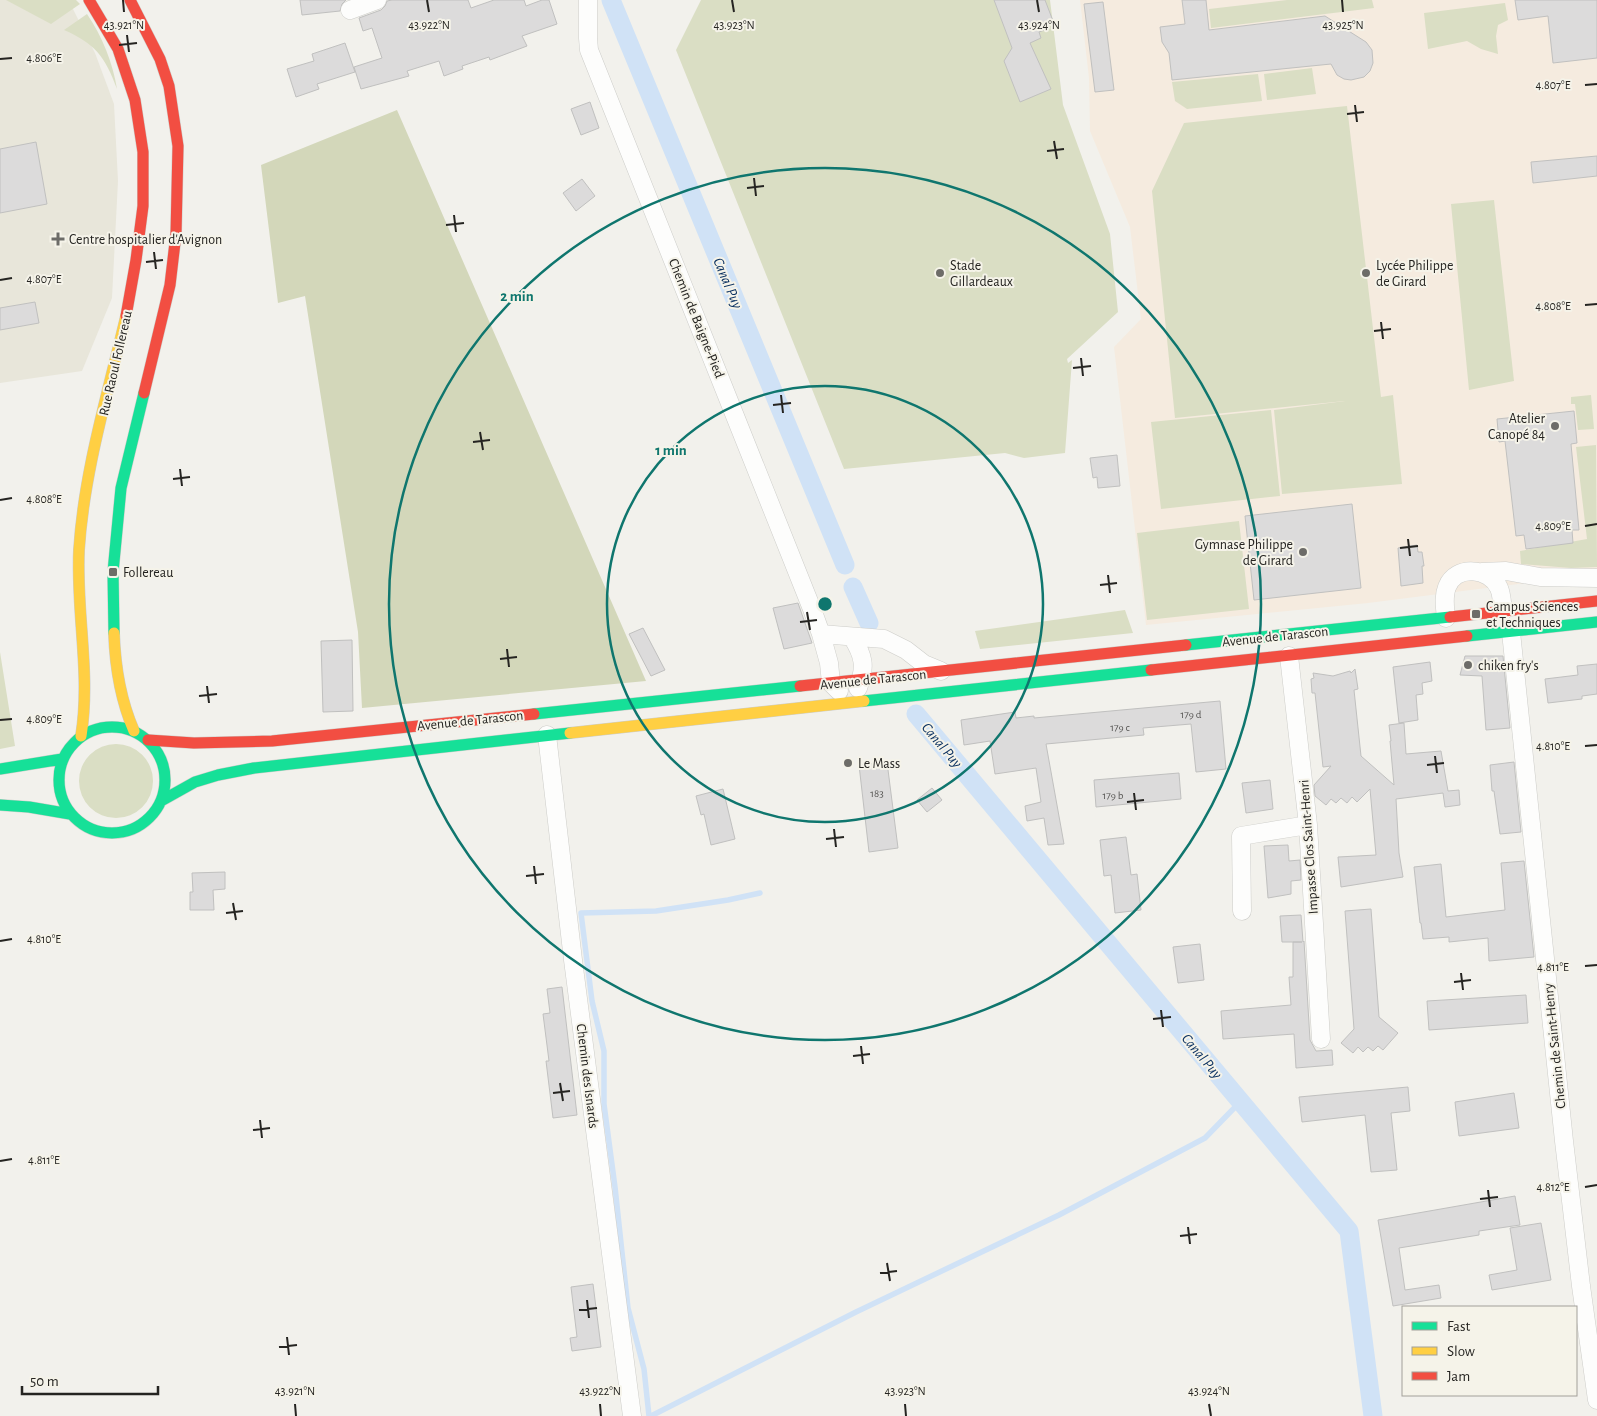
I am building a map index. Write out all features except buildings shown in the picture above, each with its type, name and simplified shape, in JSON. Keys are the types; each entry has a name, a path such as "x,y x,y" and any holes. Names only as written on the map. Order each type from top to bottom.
{"main road":[{"name":"Rue Raoul Follereau","path":"81,736 85,717 86,692 79,597 79,556 82,519 88,479 130,300 144,202 144,165 134,90 110,30 89,0"},
{"path":"130,0 160,59 174,113 178,146 176,234 170,285 121,488 116,530 113,572 115,654 127,714 134,731"},
{"name":"Avenue de Tarascon","path":"148,740 203,744 272,741 944,672 1597,601"},
{"name":"Avenue de Tarascon","path":"161,802 185,787 207,778 244,769 288,763 1597,622"},
{"path":"106,726 134,731 148,740 158,753 164,769 165,785 161,802 152,815 141,825 127,832 111,834 96,832 82,825 70,814 61,797 58,778 62,759 70,746 81,736 93,730 106,726"},
{"path":"0,769 62,759"},
{"path":"0,805 70,814"}],"street":[{"path":"350,10 377,0"},
{"name":"Chemin de Baigne-Pied","path":"588,0 589,50 812,608 821,634 831,683"},
{"path":"1446,618 1444,597 1448,585 1457,575 1469,571 1506,571 1540,577 1597,578"},
{"path":"1482,572 1493,579 1500,589 1503,611"},
{"name":"Chemin de Saint-Henry","path":"1511,632 1564,1141 1597,1400"},
{"path":"821,634 884,639 901,647 924,664 944,672"},
{"path":"831,683 851,701 857,692 863,669 862,657 860,649 852,637"},
{"name":"Impasse Clos Saint-Henri","path":"1289,656 1308,825 1321,1039"},
{"name":"Chemin des Isnards","path":"547,735 573,960 632,1416"},
{"path":"1242,911 1241,836 1308,825"}],"shaded area":[{"name":"Centre hospitalier d'Avignon","path":"0,0 61,0 70,3 95,53 114,104 118,181 112,298 82,371 0,383"},
{"name":"Lycée Philippe de Girard","path":"1080,0 1597,0 1597,574 1368,603 1146,625 1114,347 1141,319 1130,227 1090,131 1089,78"}],"green space":[{"path":"6,0 76,0 80,4 51,24"},
{"name":"Stade Gillardeaux","path":"701,0 1050,0 1063,105 1110,234 1118,312 1067,359 1068,363 1072,360 1065,453 1024,458 1005,453 844,469 676,50"},
{"path":"1287,0 1372,0 1374,8 1211,28 1209,9"},
{"path":"1505,3 1508,20 1498,25 1496,36 1498,54 1481,49 1467,41 1428,49 1424,13"},
{"path":"87,14 106,50 113,69 117,89 108,68 92,46 64,30"},
{"path":"1312,68 1316,94 1267,100 1264,74"},
{"path":"1258,74 1262,101 1187,109 1175,101 1172,82"},
{"path":"1347,106 1381,397 1393,395 1402,484 1282,494 1274,410 1345,401 1175,418 1152,191 1184,123"},
{"path":"397,110 646,681 362,708 358,632 305,296 278,303 261,165"},
{"path":"1494,200 1514,381 1469,390 1451,204"},
{"path":"1591,395 1594,429 1578,430 1575,404 1571,404 1571,397"},
{"path":"1271,410 1280,496 1161,509 1151,422"},
{"path":"1596,445 1597,567 1571,568 1521,564 1520,551 1587,539 1576,447"},
{"path":"1239,521 1249,609 1147,620 1137,533"},
{"path":"1125,610 1133,633 980,649 975,631"},
{"path":"0,652 15,746 0,749"},
{"path":"116,744 130,747 142,755 150,767 153,781 150,795 142,807 130,815 116,818 102,815 90,807 82,795 79,781 82,767 90,755 102,747"}],"waterway":[{"name":"Canal Puy","path":"611,0 845,565"},
{"name":"Canal Puy","path":"853,587 869,623"},
{"name":"Canal Puy","path":"916,714 1349,1231 1373,1416"},
{"path":"649,1416 644,1369 628,1308 604,1104 604,1051 592,1001 581,913 656,911 760,893"},
{"path":"651,1416 856,1312 1059,1215 1205,1138 1240,1102"}],"traffic: fast":[{"path":"114,633 113,572 121,488 144,393"},
{"path":"1186,645 1450,617"},
{"path":"1467,636 1597,622"},
{"path":"864,701 1151,670"},
{"path":"534,714 800,686"},
{"path":"112,727 132,731 150,742 161,760 165,780 161,800 150,818 132,829 112,833 92,829 74,818 63,800 59,780 63,760 74,742 92,731 112,727"},
{"path":"161,801 195,782 218,775 254,768 570,733"},
{"path":"0,769 62,759"},
{"path":"0,805 29,807 70,814"}],"traffic: slow":[{"path":"81,736 84,713 84,667 79,597 79,550 82,520 91,462 126,316"},
{"path":"114,633 120,683 134,731"},
{"path":"570,733 864,701"}],"traffic: jam":[{"path":"89,0 118,49 135,100 143,152 143,206 126,316"},
{"path":"130,0 160,59 169,86 178,146 176,234 170,285 144,393"},
{"path":"1450,617 1597,601"},
{"path":"1151,670 1467,636"},
{"path":"800,686 1186,645"},
{"path":"148,740 194,743 272,741 534,714"}],"place":[{"name":"Centre hospitalier d'Avignon","path":"58,239"},
{"name":"Stade Gillardeaux","path":"940,273"},
{"name":"Lycée Philippe de Girard","path":"1366,273"},
{"name":"Atelier Canopé 84","path":"1555,426"},
{"name":"Gymnase Philippe de Girard","path":"1303,552"},
{"name":"Follereau","path":"113,572"},
{"name":"Campus Sciences et Techniques","path":"1476,614"},
{"name":"chiken fry's","path":"1468,665"},
{"name":"Le Mass","path":"848,763"}]}
